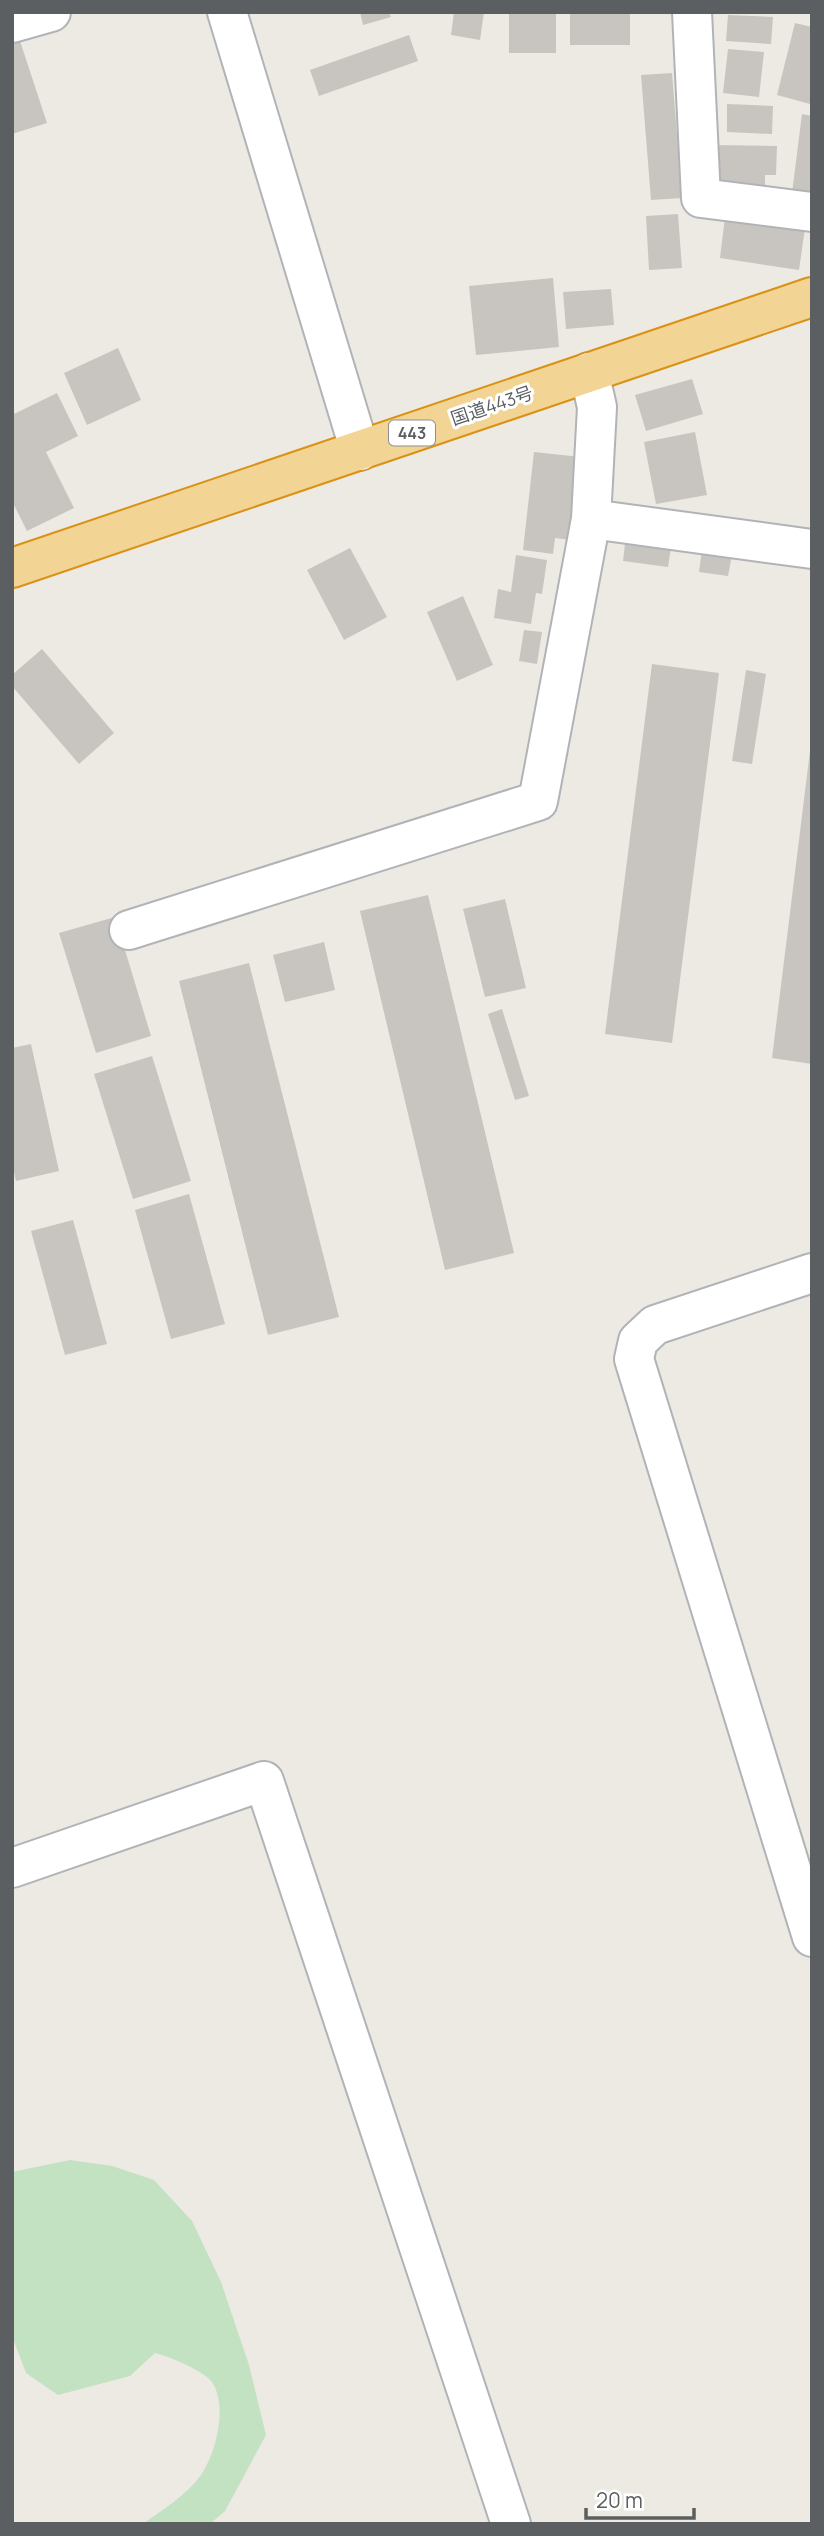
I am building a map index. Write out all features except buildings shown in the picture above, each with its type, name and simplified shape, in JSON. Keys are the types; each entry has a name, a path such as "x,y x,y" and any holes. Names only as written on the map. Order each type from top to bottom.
{"highway":[{"name":"国道443号","path":"12,568 812,297"}],"street":[{"path":"12,23 51,12"},
{"path":"228,12 360,451"},
{"path":"692,12 701,198 812,212"},
{"path":"129,930 538,801 591,519 597,407 589,372"},
{"path":"591,519 812,549"},
{"path":"812,1273 655,1325 638,1341 634,1359 812,1937"},
{"path":"12,1868 264,1781 510,2524"}],"green space":[{"path":"70,2160 112,2166 154,2180 192,2221 221,2282 249,2365 266,2435 225,2511 210,2524 143,2524 188,2489 201,2475 211,2455 218,2429 219,2404 212,2382 202,2373 155,2353 130,2376 58,2395 26,2373 12,2336 12,2172"}]}
